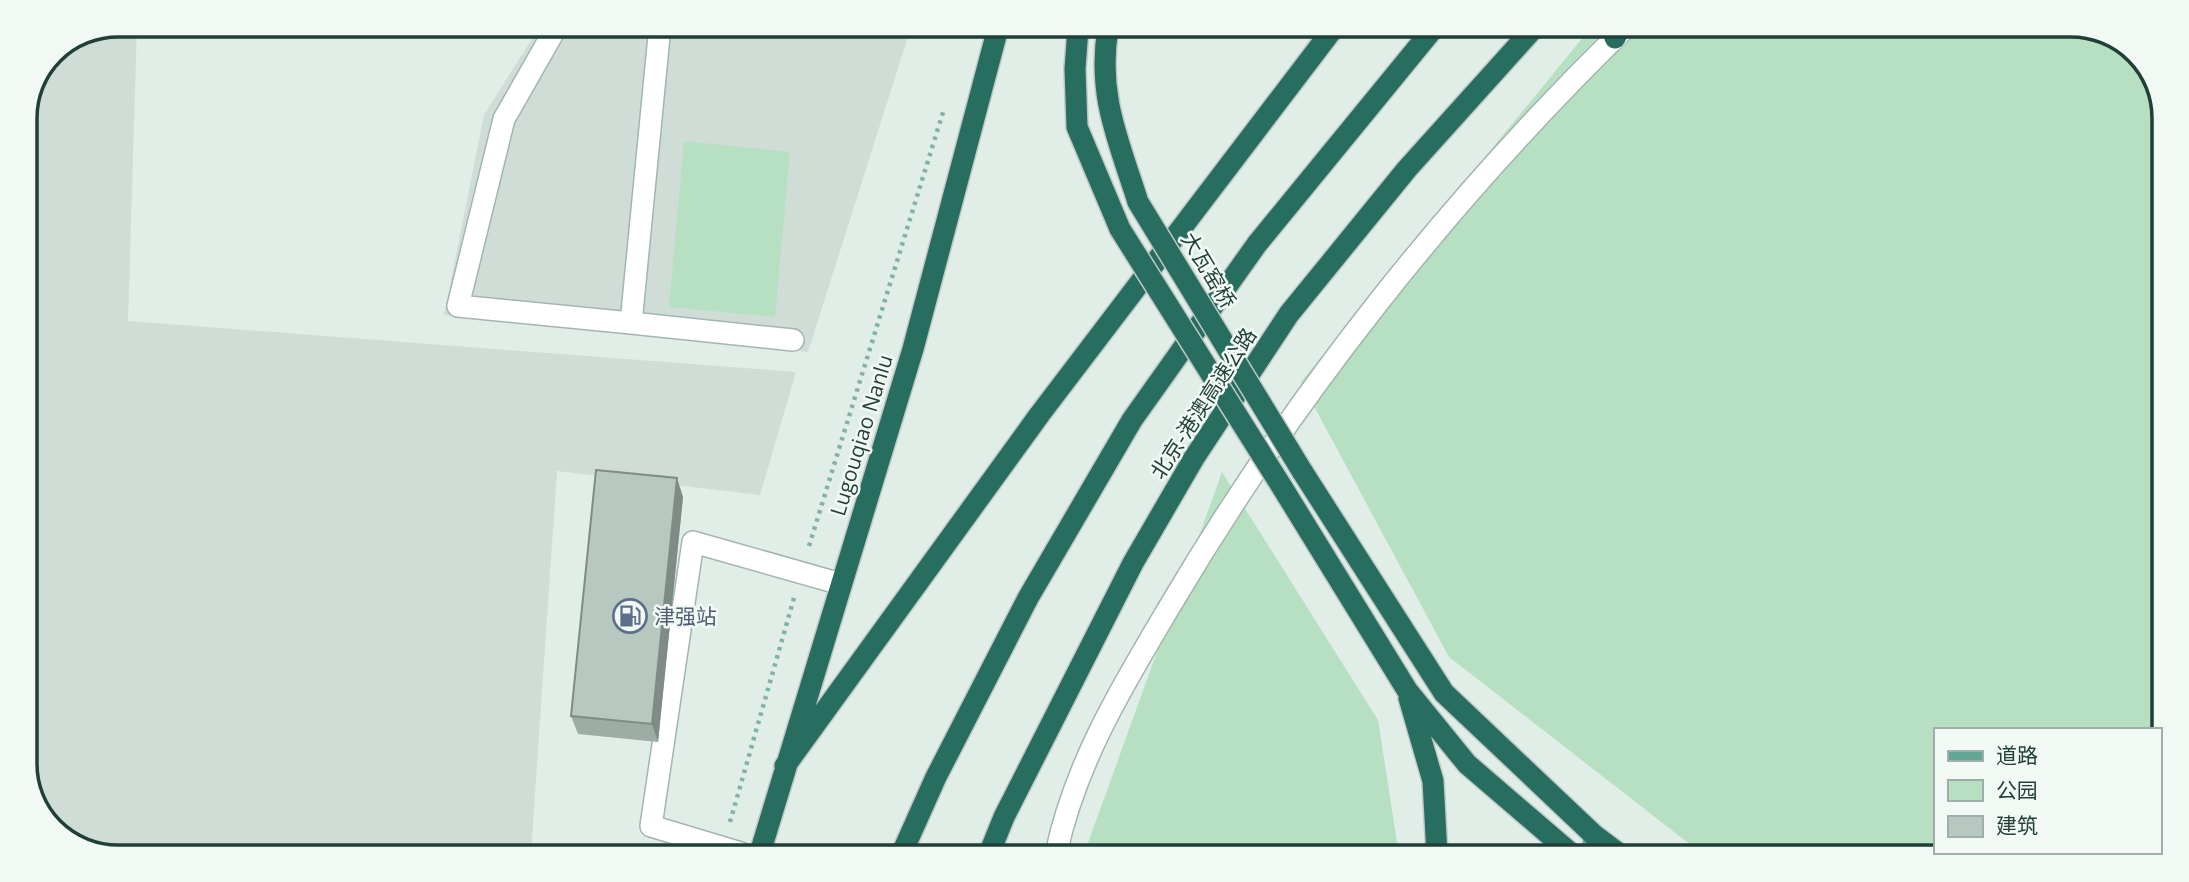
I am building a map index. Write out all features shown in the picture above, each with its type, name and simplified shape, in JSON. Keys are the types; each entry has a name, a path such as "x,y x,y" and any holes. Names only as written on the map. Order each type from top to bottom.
{"highway":[{"name":"Lugouqiao Nanlu","path":"762,845 913,349 996,37"},
{"path":"1078,37 1077,127 1120,229 1407,690 1467,764 1561,845"},
{"name":"大瓦窑桥","path":"1106,37 1102,61 1106,102 1138,202 1302,471 1444,693 1593,845"},
{"path":"785,766 1048,403 1327,37"},
{"path":"906,845 936,777 1028,598 1132,420 1257,244 1426,37"},
{"name":"北京-港澳高速公路","path":"993,845 1004,817 1133,563 1194,458 1289,314 1407,169 1526,37"},
{"path":"1407,690 1433,780 1436,845"}],"street":[{"path":"551,37 504,119 458,306 793,340"},
{"path":"631,323 659,37"},
{"path":"1058,845 1065,808 1093,744 1125,681 1225,513 1338,354 1491,169 1615,37"},
{"path":"715,845 651,826 693,542 841,584"}],"path":[{"path":"733,845 801,573 948,96"}],"shaded area":[{"path":"137,37 128,321 796,372 760,495 557,471 531,845 107,845 68,829 48,805 37,770 37,118 43,87 60,60 73,50 102,38"},
{"path":"533,37 908,37 808,352 444,315 484,115"}],"green space":[{"path":"1583,37 2082,37 2107,45 2136,68 2148,92 2152,112 2152,728 1934,728 1934,845 1691,845 1449,657 1301,382"},
{"path":"684,141 790,152 775,317 669,307"},
{"path":"1222,472 1378,720 1397,845 1087,845"}],"building":[{"name":"津强站","path":"596,470 677,478 652,724 571,716"}],"place":[{"name":"津强站","path":"630,616"}]}
